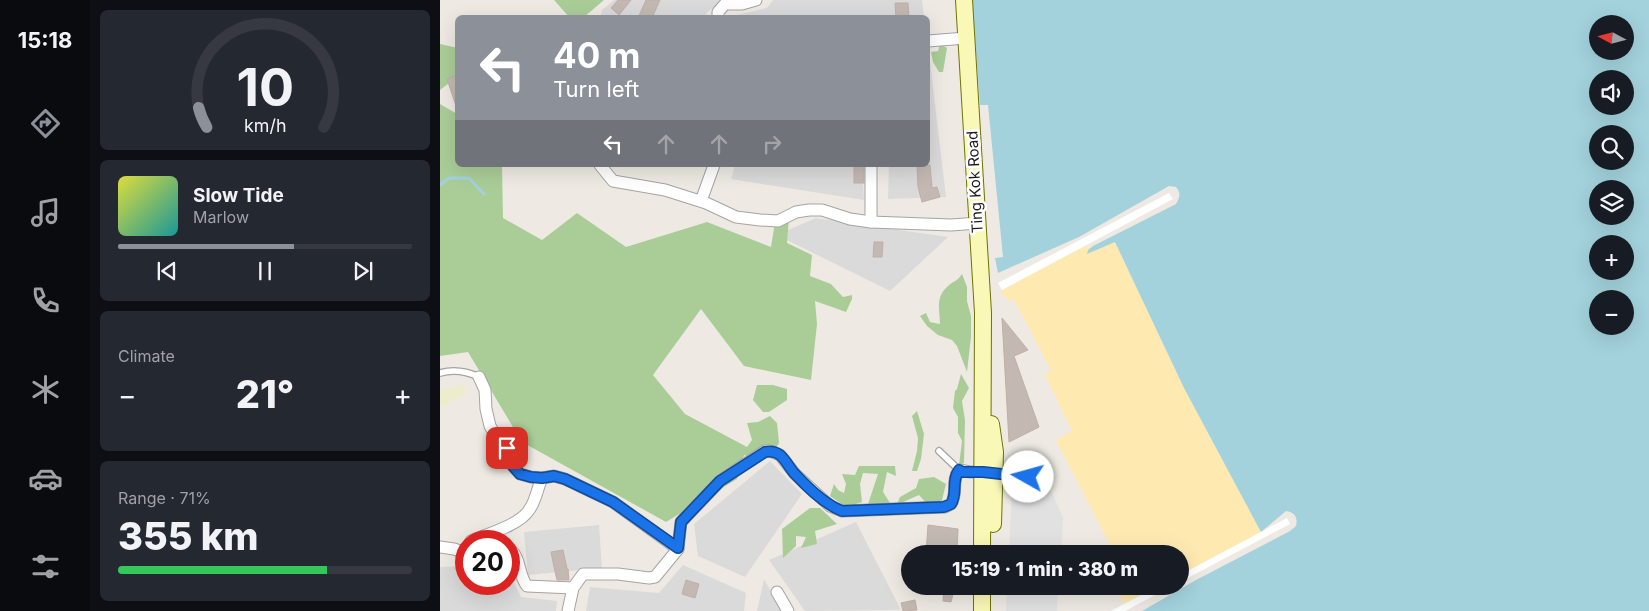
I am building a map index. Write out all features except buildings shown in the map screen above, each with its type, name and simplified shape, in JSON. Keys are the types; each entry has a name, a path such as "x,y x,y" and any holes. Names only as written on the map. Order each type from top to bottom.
{"main road":[{"name":"Ting Kok Road","path":"964,0 983,313 983,365 995,452 989,472 983,545"},
{"name":"Ting Kok Road","path":"989,472 992,545"},
{"path":"982,595 982,611"}],"street":[{"path":"718,15 718,12 725,4 742,4 756,0"},
{"path":"930,41 966,38"},
{"path":"602,167 613,181 665,190 701,201 736,217 778,220 796,212 822,210 850,219 871,222 951,225 978,223"},
{"path":"701,201 713,167"},
{"path":"871,167 871,222"},
{"path":"480,377 485,390 486,409 490,426 496,438 507,448 513,466 520,474 542,478 554,476 565,479 613,502 678,548"},
{"path":"568,611 573,588 583,574 655,577 678,548 681,522 720,481 765,452 770,451 780,455 795,474 824,501 842,511 944,507 951,504 955,497 955,479 959,470 989,472"},
{"path":"496,530 522,519 534,500 536,490 542,478"},
{"path":"440,547 454,549"},
{"path":"520,569 523,582 527,586 573,588"},
{"path":"777,592 788,611"}],"lane":[{"path":"440,373 458,370 480,377"},
{"path":"939,451 959,470"},
{"path":"989,472 1028,477"}],"shaded area":[{"path":"614,0 724,0 706,13 707,15 601,15 602,10"},
{"path":"773,0 922,0 924,15 736,15 767,8"},
{"path":"930,62 946,197 888,199 889,167 930,167"},
{"path":"734,167 862,167 864,200 731,179"},
{"path":"816,218 948,237 890,291 787,240 788,230"},
{"path":"770,461 802,494 745,577 698,556 694,524"},
{"path":"1013,464 1039,465 1063,517 1061,545 1009,545"},
{"path":"856,522 901,610 805,611 769,560"},
{"path":"599,525 602,568 528,575 524,532"},
{"path":"683,565 746,593 744,611 586,611 590,587 659,593"},
{"path":"455,566 455,595 520,595 521,597 557,601 556,611 440,611 440,567"},
{"path":"764,579 782,611 757,611"},
{"path":"1007,595 1058,595 1057,611 1006,611"}],"green space":[{"path":"554,0 604,0 586,15 567,15"},
{"path":"440,44 455,47 455,79 440,90"},
{"path":"940,44 947,48 943,72 939,72 933,62 931,52 938,51"},
{"path":"440,104 455,113 455,167 502,167 503,218 542,240 577,213 626,247 707,222 771,247 776,216 789,219 787,243 812,255 810,276 831,284 843,297 852,295 846,312 815,301 817,324 811,380 744,366 701,309 653,375 685,414 747,447 752,440 747,423 758,422 770,416 777,423 779,443 771,456 767,445 759,460 744,455 737,479 666,522 522,442 468,352 440,356"},
{"path":"962,274 967,287 967,301 971,316 967,372 957,346 952,340 938,335 927,326 920,316 926,313 930,322 940,324 939,304 941,295"},
{"path":"961,374 969,388 962,401 965,420 964,463 959,465 962,441 958,433 958,417 953,408 955,391"},
{"path":"462,384 468,392 440,409 440,391"},
{"path":"757,385 773,385 787,389 787,400 769,412 763,412 753,400"},
{"path":"917,411 924,434 921,459 917,471 912,471 918,438 912,416"},
{"path":"859,466 895,466 896,476 887,472 883,492 890,503 874,516 866,510 878,474 863,473 860,484 862,502 846,507 830,496 834,484 838,490 844,493 846,484 842,474 855,475"},
{"path":"934,477 946,484 941,504 929,506 919,495 901,503 898,502 900,497 916,488 919,479"},
{"path":"810,508 820,508 837,524 815,531 817,544 801,548 806,537 796,536 796,546 783,558 782,529"}],"sand":[{"path":"1115,242 1184,388 1261,532 1189,570 1189,545 1110,545 1056,440 1072,431 1045,375 1051,371 1014,299 1008,302 1007,296 1002,297 1002,290 1081,248"},
{"path":"1120,595 1141,595 1124,604"}],"water":[{"path":"972,0 1649,0 1649,611 1142,611 1170,595 1189,595 1189,584 1290,531 1296,526 1297,520 1294,514 1286,511 1261,532 1184,388 1115,242 1087,254 1088,250 1093,246 1176,204 1179,191 1176,187 1169,186 1079,237 998,273 995,258 1003,257 988,105 980,105"}],"pier":[{"path":"1169,193 1173,199 1002,290 998,283"},
{"path":"1287,518 1290,524 1189,577 1189,570"},
{"path":"1141,595 1155,595 1125,611 1111,611"}],"waterway":[{"path":"440,185 449,178 469,178 484,194"}],"route":[{"path":"507,448 513,466 520,474 542,478 554,476 565,479 613,502 678,548 681,522 720,481 765,452 775,452 780,455 795,474 830,506 842,511 944,507 951,504 955,497 955,479 959,470 963,472 1010,474 1028,477"}]}
